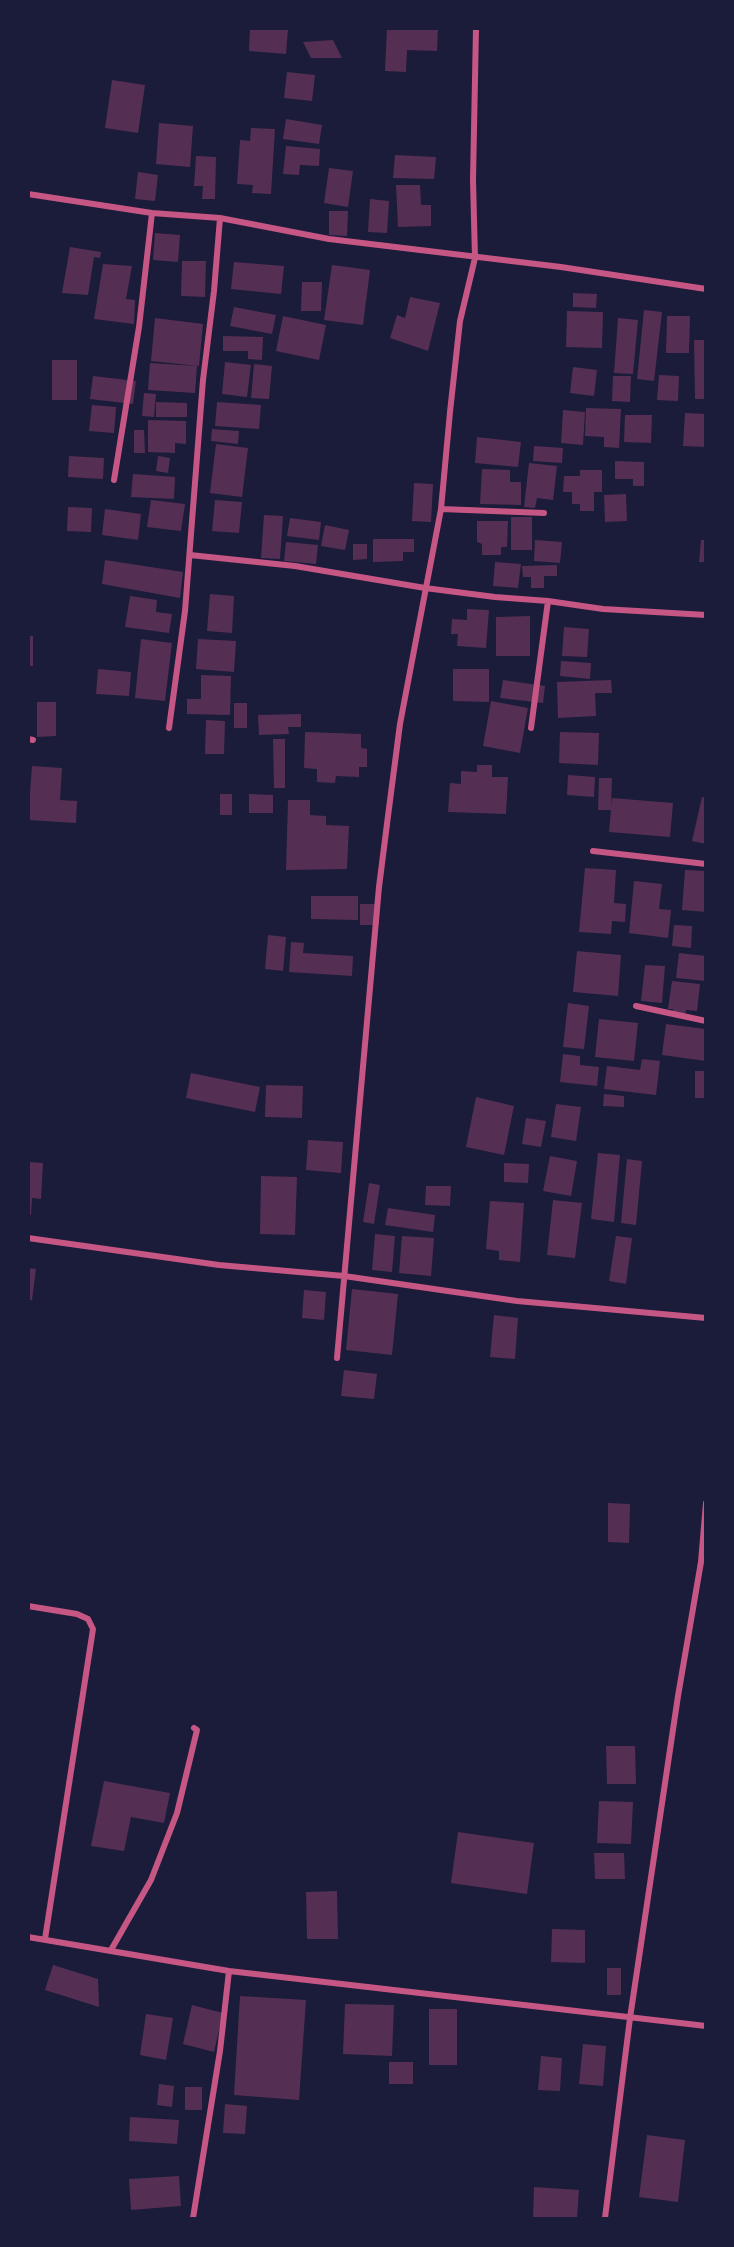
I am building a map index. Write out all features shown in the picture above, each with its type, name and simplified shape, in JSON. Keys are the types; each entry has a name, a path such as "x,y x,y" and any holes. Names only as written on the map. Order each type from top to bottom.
{"street":[{"path":"337,1358 379,887 400,724 441,509 460,321 475,258 473,180 476,28"},
{"path":"28,195 152,213 220,218 329,239 561,267 705,289"},
{"path":"114,480 139,327 152,213"},
{"path":"169,728 190,555 203,380 220,218"},
{"path":"441,509 544,513"},
{"path":"190,555 295,566 425,588 603,609 705,615"},
{"path":"531,728 548,601"},
{"path":"593,851 705,864"},
{"path":"636,1006 705,1020"},
{"path":"28,1238 219,1265 344,1276 517,1301 705,1317"},
{"path":"605,2218 630,2018 678,1696 701,1562 705,1503"},
{"path":"28,1606 77,1614 88,1619 93,1629 45,1939"},
{"path":"111,1950 151,1880 177,1813 197,1730 194,1728"},
{"path":"28,1937 229,1971 705,2026"},
{"path":"193,2218 220,2051 229,1971"}],"building":[{"path":"250,28 288,29 286,54 249,51"},
{"path":"387,28 438,28 437,51 407,50 406,72 385,71"},
{"path":"333,40 342,58 311,58 303,42"},
{"path":"287,72 315,75 312,101 284,98"},
{"path":"112,80 145,85 138,133 105,128"},
{"path":"286,119 322,125 319,144 283,139"},
{"path":"159,123 193,126 190,167 156,164"},
{"path":"251,128 275,129 271,194 252,193 253,185 237,184 240,140 250,141"},
{"path":"286,146 320,149 319,166 300,165 299,175 283,174"},
{"path":"395,155 436,157 434,179 393,178"},
{"path":"196,156 216,157 215,199 202,199 203,186 194,186"},
{"path":"329,168 353,171 348,207 324,203"},
{"path":"138,172 158,175 155,201 135,199"},
{"path":"396,185 420,185 421,205 431,205 431,226 398,227"},
{"path":"370,199 389,201 387,233 368,232"},
{"path":"329,211 348,211 347,236 329,235"},
{"path":"155,233 180,235 178,262 153,260"},
{"path":"70,247 101,252 100,258 94,257 88,295 62,293"},
{"path":"182,261 206,261 205,297 181,296"},
{"path":"234,262 284,266 281,294 231,289"},
{"path":"103,264 132,266 126,299 135,300 134,324 94,319"},
{"path":"332,265 370,270 363,325 324,320"},
{"path":"302,282 322,282 321,311 301,311"},
{"path":"573,293 597,294 596,308 573,307"},
{"path":"410,297 440,303 428,351 390,338 397,315 405,318"},
{"path":"234,307 276,315 272,334 230,326"},
{"path":"644,310 662,312 654,381 637,379"},
{"path":"567,311 603,312 602,348 566,347"},
{"path":"283,316 326,325 319,360 276,351"},
{"path":"667,316 690,316 689,353 666,353"},
{"path":"155,318 203,324 199,366 151,361"},
{"path":"618,318 638,320 633,374 614,373"},
{"path":"223,336 263,337 262,360 248,359 248,351 223,351"},
{"path":"694,340 706,340 706,399 695,399"},
{"path":"52,360 77,360 77,400 52,400"},
{"path":"225,362 251,365 247,397 222,394"},
{"path":"150,363 197,366 195,393 148,390"},
{"path":"254,364 272,366 269,399 251,398"},
{"path":"573,367 597,370 594,396 570,393"},
{"path":"659,375 679,376 678,401 657,400"},
{"path":"93,376 136,381 133,404 90,399"},
{"path":"613,376 631,376 630,402 612,401"},
{"path":"144,393 156,394 154,417 142,416"},
{"path":"156,402 187,403 187,417 156,417"},
{"path":"217,402 261,405 259,429 215,426"},
{"path":"92,405 116,407 114,433 89,431"},
{"path":"586,408 621,409 619,448 604,447 604,437 585,436"},
{"path":"563,410 585,412 583,445 561,443"},
{"path":"685,413 706,414 706,447 683,446"},
{"path":"625,415 652,415 651,443 624,442"},
{"path":"148,420 186,421 186,444 175,443 175,453 148,452"},
{"path":"212,429 239,431 238,444 211,441"},
{"path":"134,430 144,430 145,453 134,453"},
{"path":"477,437 521,442 518,467 475,463"},
{"path":"216,444 248,448 242,497 210,493"},
{"path":"534,446 563,448 562,463 533,461"},
{"path":"69,456 104,458 103,479 68,477"},
{"path":"158,456 170,458 168,473 156,471"},
{"path":"615,461 644,462 644,486 633,486 633,479 615,479"},
{"path":"529,463 557,466 553,500 537,498 535,508 524,507"},
{"path":"482,469 510,470 510,482 521,482 521,505 480,504"},
{"path":"580,470 602,470 602,492 594,492 594,511 580,511 580,504 572,504 572,492 563,492 564,476 580,476"},
{"path":"133,474 175,477 174,499 131,497"},
{"path":"414,483 433,484 431,522 412,521"},
{"path":"626,494 627,521 605,522 604,495"},
{"path":"151,500 185,504 181,531 147,527"},
{"path":"215,500 242,502 239,533 212,531"},
{"path":"68,507 92,508 91,532 67,531"},
{"path":"105,509 141,514 138,540 102,535"},
{"path":"264,515 283,516 280,559 261,558"},
{"path":"511,517 532,517 532,550 511,550"},
{"path":"290,518 321,522 319,540 287,536"},
{"path":"477,521 508,521 507,547 501,547 501,555 482,555 482,544 477,542"},
{"path":"325,525 349,530 345,550 321,546"},
{"path":"373,539 414,539 414,552 403,552 403,561 373,562"},
{"path":"535,540 562,542 560,563 534,561"},
{"path":"701,540 706,540 706,562 699,562"},
{"path":"286,542 318,545 316,564 284,561"},
{"path":"353,544 367,544 367,559 353,560"},
{"path":"105,560 183,572 180,598 102,584"},
{"path":"495,562 521,564 518,588 493,586"},
{"path":"557,565 557,576 544,576 544,588 531,588 531,577 523,577 522,566"},
{"path":"210,594 234,596 232,633 207,631"},
{"path":"130,596 157,600 156,612 172,614 169,633 125,627"},
{"path":"467,609 489,610 486,648 457,646 458,634 451,634 452,619 467,620"},
{"path":"530,616 530,656 496,656 496,617"},
{"path":"564,627 589,629 587,657 562,656"},
{"path":"28,636 33,636 33,666 28,666"},
{"path":"141,639 172,643 165,701 135,698"},
{"path":"198,639 236,641 234,672 196,669"},
{"path":"561,661 591,663 590,679 560,676"},
{"path":"98,669 131,672 129,696 96,694"},
{"path":"453,669 489,669 489,702 453,701"},
{"path":"201,675 231,676 230,715 187,714 187,699 201,699"},
{"path":"503,680 545,686 543,703 500,698"},
{"path":"611,680 612,693 595,693 596,716 558,718 557,682"},
{"path":"491,701 528,708 520,753 483,746"},
{"path":"37,702 56,702 56,736 37,737"},
{"path":"234,703 247,703 247,728 234,728"},
{"path":"301,714 301,727 288,727 289,734 259,735 258,715"},
{"path":"206,720 225,721 224,754 205,754"},
{"path":"305,732 361,734 361,748 367,749 367,767 359,767 359,777 336,776 335,783 317,782 317,769 304,768"},
{"path":"560,732 599,733 598,765 559,763"},
{"path":"273,739 285,739 285,788 274,788"},
{"path":"477,765 492,765 492,777 508,777 506,814 448,812 450,783 461,784 461,771 477,772"},
{"path":"32,766 62,768 60,800 77,801 76,823 28,820"},
{"path":"568,775 595,777 594,797 567,795"},
{"path":"599,778 612,778 611,806 612,798 673,803 670,837 609,832 611,810 598,810"},
{"path":"220,794 232,794 232,815 220,815"},
{"path":"249,794 273,795 273,813 249,813"},
{"path":"702,797 706,798 706,844 692,841"},
{"path":"288,800 310,800 310,815 326,816 326,825 349,826 347,869 286,870"},
{"path":"585,868 616,870 614,903 626,904 625,922 612,921 611,934 579,932"},
{"path":"685,870 706,871 706,912 682,910"},
{"path":"634,881 662,884 659,909 671,910 668,938 629,933"},
{"path":"311,896 358,896 358,920 311,919"},
{"path":"360,904 379,904 379,925 360,925"},
{"path":"674,925 692,926 691,948 672,946"},
{"path":"268,935 286,937 283,971 265,969"},
{"path":"291,942 304,943 303,953 353,956 352,976 289,972"},
{"path":"577,951 621,955 618,996 573,992"},
{"path":"679,953 706,956 706,981 676,978"},
{"path":"645,965 665,966 662,1003 641,1001"},
{"path":"672,981 700,984 697,1011 686,1010 685,1015 672,1014 673,1009 668,1009"},
{"path":"568,1003 589,1006 584,1049 563,1047"},
{"path":"599,1019 638,1023 634,1061 595,1057"},
{"path":"666,1024 706,1029 706,1061 662,1055"},
{"path":"563,1054 580,1056 580,1065 599,1067 597,1086 560,1082"},
{"path":"642,1059 660,1061 656,1095 604,1089 607,1066 640,1070"},
{"path":"695,1071 706,1071 706,1098 695,1098"},
{"path":"191,1073 260,1087 255,1112 186,1098"},
{"path":"266,1085 303,1086 302,1118 265,1117"},
{"path":"604,1094 624,1096 624,1107 603,1106"},
{"path":"476,1097 514,1106 504,1155 466,1147"},
{"path":"556,1104 581,1107 576,1141 551,1137"},
{"path":"526,1118 546,1121 541,1147 522,1144"},
{"path":"308,1140 343,1142 341,1173 306,1170"},
{"path":"598,1153 620,1155 614,1222 591,1219"},
{"path":"550,1156 577,1161 571,1196 543,1191"},
{"path":"627,1159 642,1161 636,1225 621,1223"},
{"path":"28,1162 43,1163 41,1199 32,1198 31,1215 28,1214"},
{"path":"504,1163 529,1164 528,1183 504,1182"},
{"path":"261,1176 297,1177 295,1235 260,1234"},
{"path":"369,1183 380,1185 374,1224 363,1222"},
{"path":"426,1186 451,1186 450,1206 425,1205"},
{"path":"553,1200 582,1203 575,1258 547,1255"},
{"path":"490,1201 524,1203 520,1262 499,1260 499,1251 486,1249"},
{"path":"388,1208 435,1215 433,1232 385,1225"},
{"path":"375,1234 395,1236 392,1272 372,1270"},
{"path":"402,1236 434,1238 431,1276 399,1273"},
{"path":"616,1236 632,1238 626,1284 609,1281"},
{"path":"28,1268 36,1269 32,1300 28,1300"},
{"path":"352,1289 398,1294 392,1355 346,1350"},
{"path":"304,1290 326,1292 324,1320 302,1318"},
{"path":"494,1315 518,1318 515,1359 490,1357"},
{"path":"344,1370 377,1374 374,1399 341,1396"},
{"path":"608,1503 630,1504 629,1543 608,1542"},
{"path":"606,1746 635,1746 636,1784 607,1784"},
{"path":"104,1781 170,1793 164,1823 131,1817 124,1851 91,1846"},
{"path":"599,1801 633,1802 631,1844 597,1843"},
{"path":"458,1832 534,1843 527,1894 451,1883"},
{"path":"594,1853 624,1853 625,1879 595,1879"},
{"path":"337,1891 338,1939 307,1939 306,1892"},
{"path":"552,1929 585,1930 585,1963 551,1962"},
{"path":"53,1965 98,1979 99,2007 45,1990"},
{"path":"607,1968 621,1968 621,1995 607,1995"},
{"path":"240,1996 306,2000 299,2100 234,2095"},
{"path":"345,2004 394,2005 392,2056 343,2054"},
{"path":"192,2005 223,2013 214,2052 183,2044"},
{"path":"429,2009 457,2009 457,2065 429,2065"},
{"path":"146,2014 173,2018 166,2060 140,2055"},
{"path":"583,2044 606,2046 603,2086 579,2084"},
{"path":"541,2056 562,2058 560,2091 538,2090"},
{"path":"389,2062 413,2062 413,2084 389,2084"},
{"path":"159,2084 174,2086 172,2107 157,2105"},
{"path":"185,2087 202,2087 202,2110 185,2110"},
{"path":"225,2104 247,2106 245,2134 223,2133"},
{"path":"130,2117 179,2120 177,2144 129,2141"},
{"path":"647,2135 685,2140 678,2202 639,2197"},
{"path":"179,2176 181,2206 131,2210 129,2179"},
{"path":"534,2187 579,2190 577,2218 533,2218"}]}
